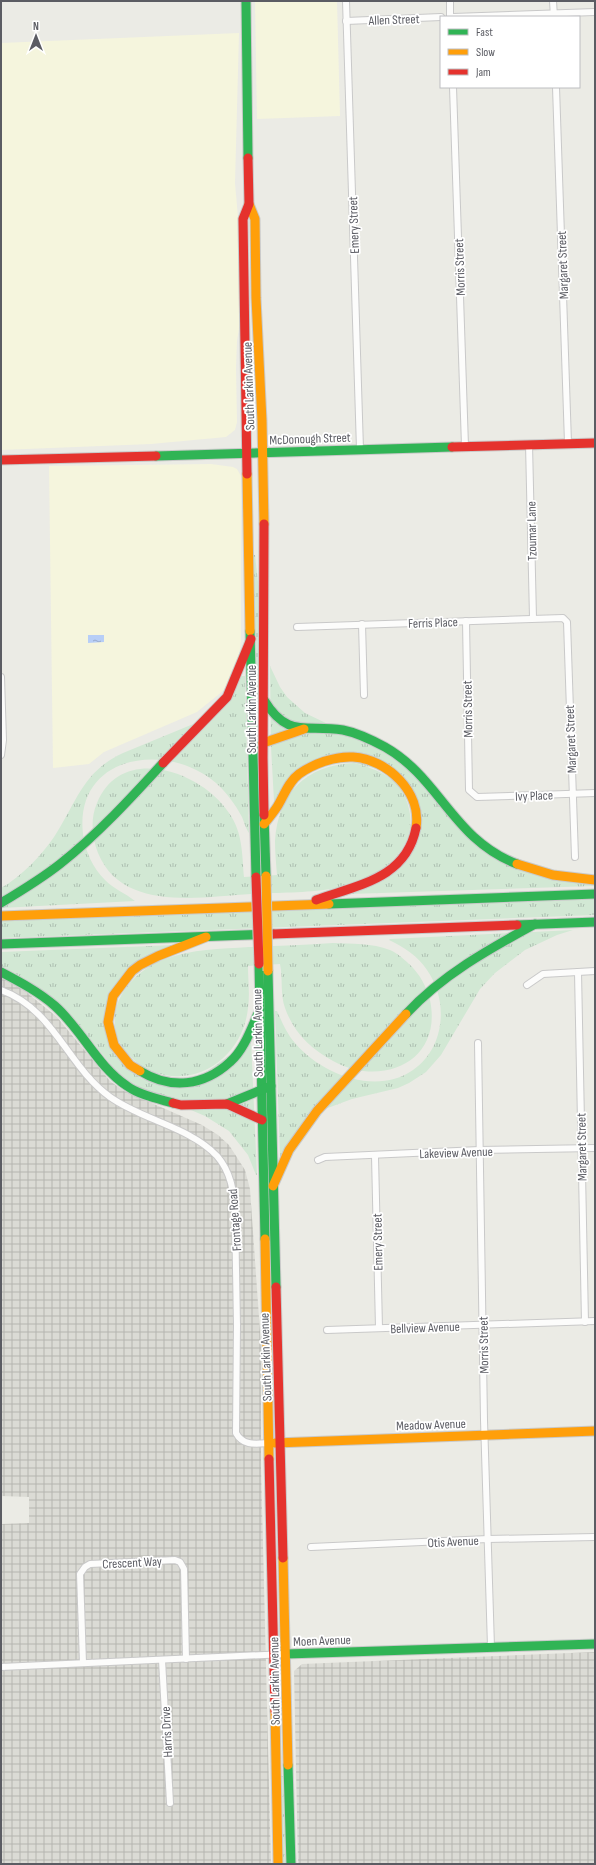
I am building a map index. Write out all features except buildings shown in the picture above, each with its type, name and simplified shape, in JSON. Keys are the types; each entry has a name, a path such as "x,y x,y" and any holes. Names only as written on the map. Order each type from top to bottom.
{"main road":[{"name":"South Larkin Avenue","path":"246,1 249,204 243,219 251,639 261,877 268,971 291,1864"},
{"name":"South Larkin Avenue","path":"249,204 256,220 256,298 263,452 265,546 264,824 259,964 278,1864"},
{"name":"McDonough Street","path":"1,460 595,443"},
{"path":"1,903 43,877 70,856 213,712 232,688 251,639"},
{"path":"264,700 274,716 286,725 352,732 396,753 423,777 459,825 488,849 510,862 552,876 595,880"},
{"path":"264,743 305,728"},
{"path":"264,824 277,807 288,786 298,776 322,761 335,758 350,757 363,759 384,766 401,780 412,796 416,814 415,834 404,856 396,865 374,881 305,904"},
{"path":"1,916 595,894"},
{"path":"1,944 595,922"},
{"path":"273,1186 296,1138 316,1111 326,1103 376,1044 408,1012 441,981 492,948 536,924"},
{"path":"209,936 191,945 152,958 143,963 125,978 115,994 109,1014 110,1033 116,1051 130,1067 140,1074 165,1082 191,1082 206,1078 229,1063 238,1052 246,1039 260,1009"},
{"path":"1,972 32,988 55,1006 67,1018 109,1071 128,1087 161,1100 181,1104 227,1104 271,1086"},
{"path":"227,1104 262,1120"},
{"name":"Meadow Avenue","path":"268,1444 595,1431"},
{"name":"Moen Avenue","path":"286,1654 595,1644"}],"street":[{"name":"Emery Street","path":"346,1 360,449"},
{"path":"450,1 450,16"},
{"path":"553,1 553,15"},
{"path":"504,16 595,12"},
{"name":"Allen Street","path":"346,21 440,18"},
{"name":"Morris Street","path":"453,88 465,446"},
{"name":"Margaret Street","path":"556,88 568,443"},
{"name":"Tzoumar Lane","path":"529,444 533,618"},
{"name":"Ferris Place","path":"297,627 560,617 567,622"},
{"name":"Morris Street","path":"466,621 469,790 474,796"},
{"name":"Margaret Street","path":"567,622 575,857"},
{"path":"362,624 364,695"},
{"path":"1,677 3,740 1,755"},
{"name":"Ivy Place","path":"474,796 595,793"},
{"path":"527,985 543,974 595,971"},
{"name":"Margaret Street","path":"578,972 585,1322"},
{"name":"Frontage Road","path":"1,990 20,998 38,1013 84,1071 110,1097 129,1108 194,1138 207,1146 222,1162 231,1182 235,1207 237,1324 236,1433 239,1439 244,1442 268,1444"},
{"name":"Morris Street","path":"478,1043 482,1325 491,1647"},
{"name":"Lakeview Avenue","path":"318,1160 325,1157 375,1156 479,1150 595,1148"},
{"name":"Emery Street","path":"375,1156 379,1328"},
{"name":"Bellview Avenue","path":"327,1330 595,1321"},
{"name":"Otis Avenue","path":"311,1547 488,1539 595,1537"},
{"name":"Crescent Way","path":"83,1663 80,1574 85,1567 90,1564 167,1561 180,1562 184,1568 186,1659"},
{"name":"Moen Avenue","path":"1,1667 286,1654"},
{"name":"Harris Drive","path":"162,1660 170,1803"}],"shaded area":[{"path":"255,1 337,1 340,116 257,119"},
{"path":"239,33 235,183 239,229 240,322 237,341 237,422 235,430 226,437 151,444 1,450 1,43"},
{"path":"211,464 233,467 237,469 241,476 241,640 239,656 233,674 223,691 197,712 104,752 89,764 53,768 49,466"},
{"path":"1,978 20,987 57,1017 110,1081 124,1091 202,1125 218,1135 229,1145 245,1170 250,1189 261,1346 261,1466 271,1864 1,1864 1,1524 29,1523 29,1497 1,1496"},
{"path":"595,1652 595,1864 298,1864 294,1671 302,1664"}],"green space":[{"path":"253,555 255,555 260,600 259,713 257,713"},
{"path":"270,666 280,687 287,697 305,713 382,750 404,764 478,847 595,886 350,894 365,889 419,833 404,776 328,756 274,801 271,747"},
{"path":"242,676 245,676 249,833 234,803 216,783 196,770 173,762 150,759 127,763 108,772 93,787 84,807 83,834 90,859 97,870 112,886 135,901 1,908 1,888 30,866 43,852 54,837 82,789 98,769 123,753 203,720"},
{"path":"354,763 373,769 389,777 396,783 402,790 406,799 411,821 405,844 398,854 384,868 367,878 349,885 310,891 187,898 164,897 144,893 125,885 109,872 98,853 93,835 93,815 97,803 108,784 124,773 142,769 162,770 182,776 200,785 217,798 229,813 234,821 239,836 244,877 277,875 275,841 277,824 282,809 289,796 298,785 309,776 322,769"},
{"path":"595,899 595,915 1,938 1,921"},
{"path":"573,930 557,935 525,950 495,973 480,989 441,1055 426,1072 398,1088 352,1099 325,1109 280,1157 275,1011 277,1011 287,1032 295,1043 319,1064 350,1078 366,1081 383,1081 398,1078 413,1070 424,1061 432,1049 437,1037 441,1009 439,996 434,982 427,970 410,952 389,940 390,939"},
{"path":"333,943 369,945 390,950 398,954 407,962 422,980 430,1000 432,1022 427,1039 418,1054 405,1064 389,1070 371,1072 352,1069 333,1061 317,1051 298,1033 285,1008 283,1003 280,964 248,966 249,1003 245,1023 239,1037 231,1049 221,1060 209,1068 196,1074 181,1076 165,1075 155,1072 142,1067 135,1061 118,1039 115,1027 115,1017 116,1008 120,999 126,988 135,977 146,968 159,962 185,953 206,950"},
{"path":"175,945 120,979 109,1045 114,1054 127,1069 142,1079 185,1087 251,1040 257,1175 248,1155 229,1131 205,1116 151,1093 121,1077 76,1022 1,968 1,952"},
{"path":"281,1776 283,1776 286,1864 283,1864"}],"water":[{"path":"88,635 104,635 104,642 88,643"}],"traffic: fast":[{"path":"246,1 248,158"},
{"path":"156,456 452,447"},
{"path":"250,631 256,877"},
{"path":"264,700 281,720 290,725 349,731 370,739 385,747 404,760 420,775 462,825 477,840 495,853 517,864"},
{"path":"1,903 46,875 88,840 163,763"},
{"path":"264,815 266,876"},
{"path":"329,904 595,894"},
{"path":"517,925 595,922"},
{"path":"406,1014 420,1000 451,975 483,953 535,924"},
{"path":"1,944 273,934"},
{"path":"259,964 265,1239"},
{"path":"268,971 276,1287"},
{"path":"1,972 22,983 55,1006 116,1078 132,1089 143,1094 173,1103"},
{"path":"140,1071 163,1081 175,1083 187,1083 209,1076 230,1062 240,1051 248,1037 260,1009"},
{"path":"227,1104 271,1086"},
{"path":"286,1654 595,1644"},
{"path":"288,1765 291,1864"}],"traffic: slow":[{"path":"249,204 255,219 256,298 262,421 264,524"},
{"path":"247,474 250,631"},
{"path":"263,743 304,729"},
{"path":"264,824 277,807 295,777 324,761 353,757 366,759 378,764 400,780 408,790 413,802 416,815 416,828"},
{"path":"517,864 553,875 595,880"},
{"path":"266,876 268,971"},
{"path":"1,916 329,904"},
{"path":"140,1071 130,1065 114,1045 108,1022 113,996 132,971 140,965 158,956 206,937"},
{"path":"273,1186 289,1150 317,1111 406,1014"},
{"path":"265,1239 269,1459"},
{"path":"275,1443 595,1431"},
{"path":"283,1558 288,1765"},
{"path":"275,1711 278,1864"}],"traffic: jam":[{"path":"247,474 243,219 249,204 248,158"},
{"path":"452,447 595,443"},
{"path":"1,460 156,456"},
{"path":"264,524 264,815"},
{"path":"163,763 227,697 251,639"},
{"path":"316,900 378,878 391,869 402,859 411,845 416,828"},
{"path":"256,877 259,964"},
{"path":"273,934 517,925"},
{"path":"173,1103 181,1105 227,1104 262,1120"},
{"path":"276,1287 283,1558"},
{"path":"269,1459 275,1711"}]}
